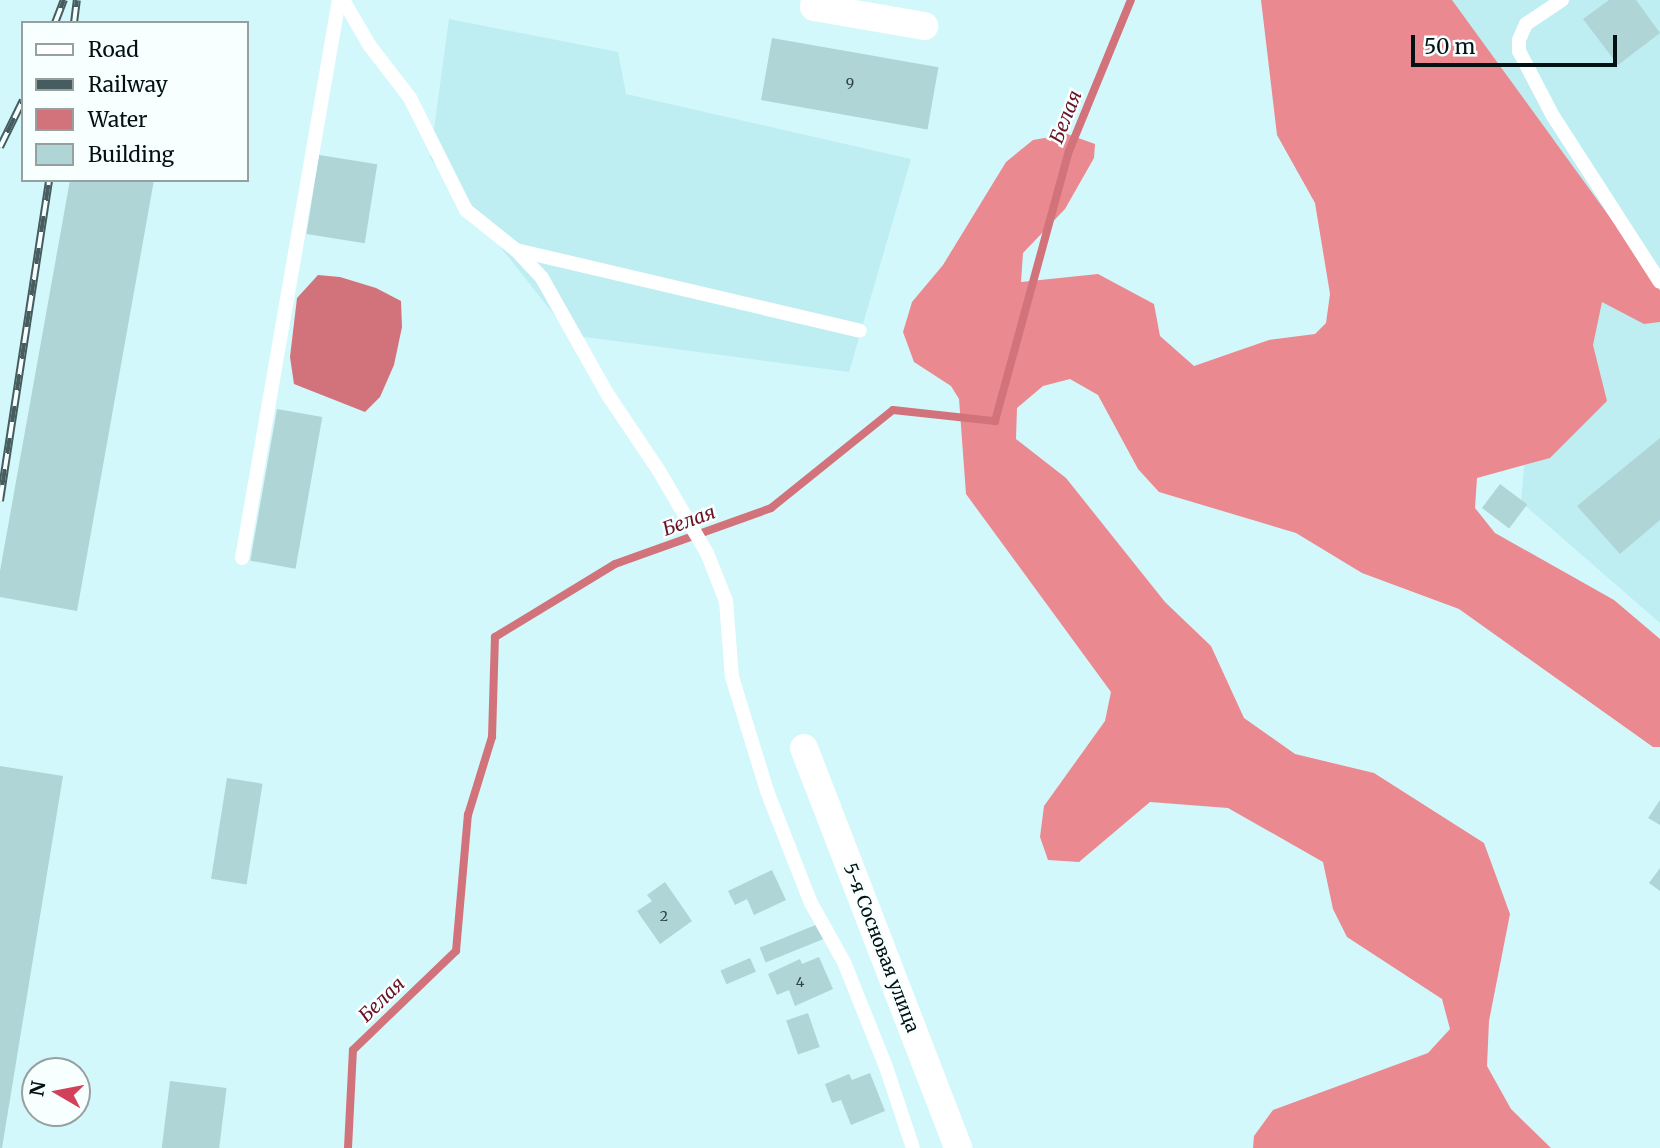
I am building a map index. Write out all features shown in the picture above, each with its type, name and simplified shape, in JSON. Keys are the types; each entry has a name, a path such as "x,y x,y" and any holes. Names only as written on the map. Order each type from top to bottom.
{"street":[{"path":"815,0 814,7 923,26"},
{"name":"5-я Сосновая улица","path":"804,748 958,1148"}],"lane":[{"path":"341,0 370,46 410,98 466,210 516,250 542,278 608,395 659,471 707,553 726,601 732,677 767,791 811,903 844,962 886,1067 913,1148"},
{"path":"242,558 341,0"},
{"path":"1562,0 1526,24 1519,40 1520,51 1553,116 1660,282"},
{"path":"516,250 860,331"}],"shaded area":[{"path":"1261,0 1452,0 1654,278 1660,291 1660,322 1644,324 1602,302 1593,345 1607,401 1550,458 1477,478 1475,508 1495,533 1614,600 1660,639 1660,747 1653,747 1459,609 1362,573 1296,533 1159,492 1138,469 1098,395 1070,379 1043,386 1017,408 1016,439 1066,478 1165,602 1211,646 1244,718 1295,754 1374,773 1484,843 1510,914 1489,1021 1487,1066 1511,1109 1551,1148 1253,1148 1254,1136 1273,1110 1428,1053 1450,1029 1442,999 1347,937 1333,909 1323,862 1228,808 1150,802 1079,862 1048,860 1040,837 1044,806 1105,721 1111,692 966,494 959,399 951,386 914,362 903,332 912,302 943,265 1006,162 1033,140 1067,134 1095,144 1094,158 1065,209 1023,253 1021,282 1098,274 1154,304 1160,336 1194,366 1269,340 1315,334 1326,323 1330,294 1315,203 1277,135"},
{"path":"1439,0 1660,0 1660,623 1521,502 1552,152"},
{"path":"449,19 618,52 626,94 911,159 849,372 570,335 430,158"}],"water":[{"path":"318,275 340,277 376,288 401,301 402,327 394,365 380,397 365,412 294,384 290,357 297,298"}],"building":[{"path":"1609,0 1636,0 1660,33 1618,65 1583,19"},
{"path":"772,38 938,67 927,129 761,100"},
{"path":"319,155 377,164 365,243 306,234"},
{"path":"70,182 154,182 77,611 0,597 0,571"},
{"path":"277,409 322,417 296,569 250,561"},
{"path":"1660,438 1660,520 1620,554 1577,506"},
{"path":"1500,484 1527,504 1509,528 1482,508"},
{"path":"0,766 63,776 2,1148 0,1148"},
{"path":"227,778 263,784 247,884 211,879"},
{"path":"1660,800 1660,825 1648,818"},
{"path":"1660,868 1660,891 1649,883"},
{"path":"772,870 786,900 754,915 747,899 735,905 728,891"},
{"path":"665,882 692,921 660,944 637,911 652,901 647,895"},
{"path":"818,924 824,939 766,962 760,948"},
{"path":"819,957 833,989 795,1006 789,990 777,995 768,974 800,959 802,964"},
{"path":"750,958 756,972 726,984 721,971"},
{"path":"808,1013 820,1047 798,1055 786,1020"},
{"path":"870,1073 885,1111 851,1125 841,1100 832,1103 825,1084 849,1074 852,1080"},
{"path":"170,1081 227,1088 219,1148 162,1148"}],"waterway":[{"name":"Белая","path":"348,1148 353,1050 456,951 468,815 492,737 495,637 615,564 771,508 893,410 995,421 1069,151 1131,0"}],"railway":[{"path":"56,21 64,0"},
{"path":"74,21 77,0"},
{"path":"0,147 21,104"},
{"path":"0,501 49,182"}]}
